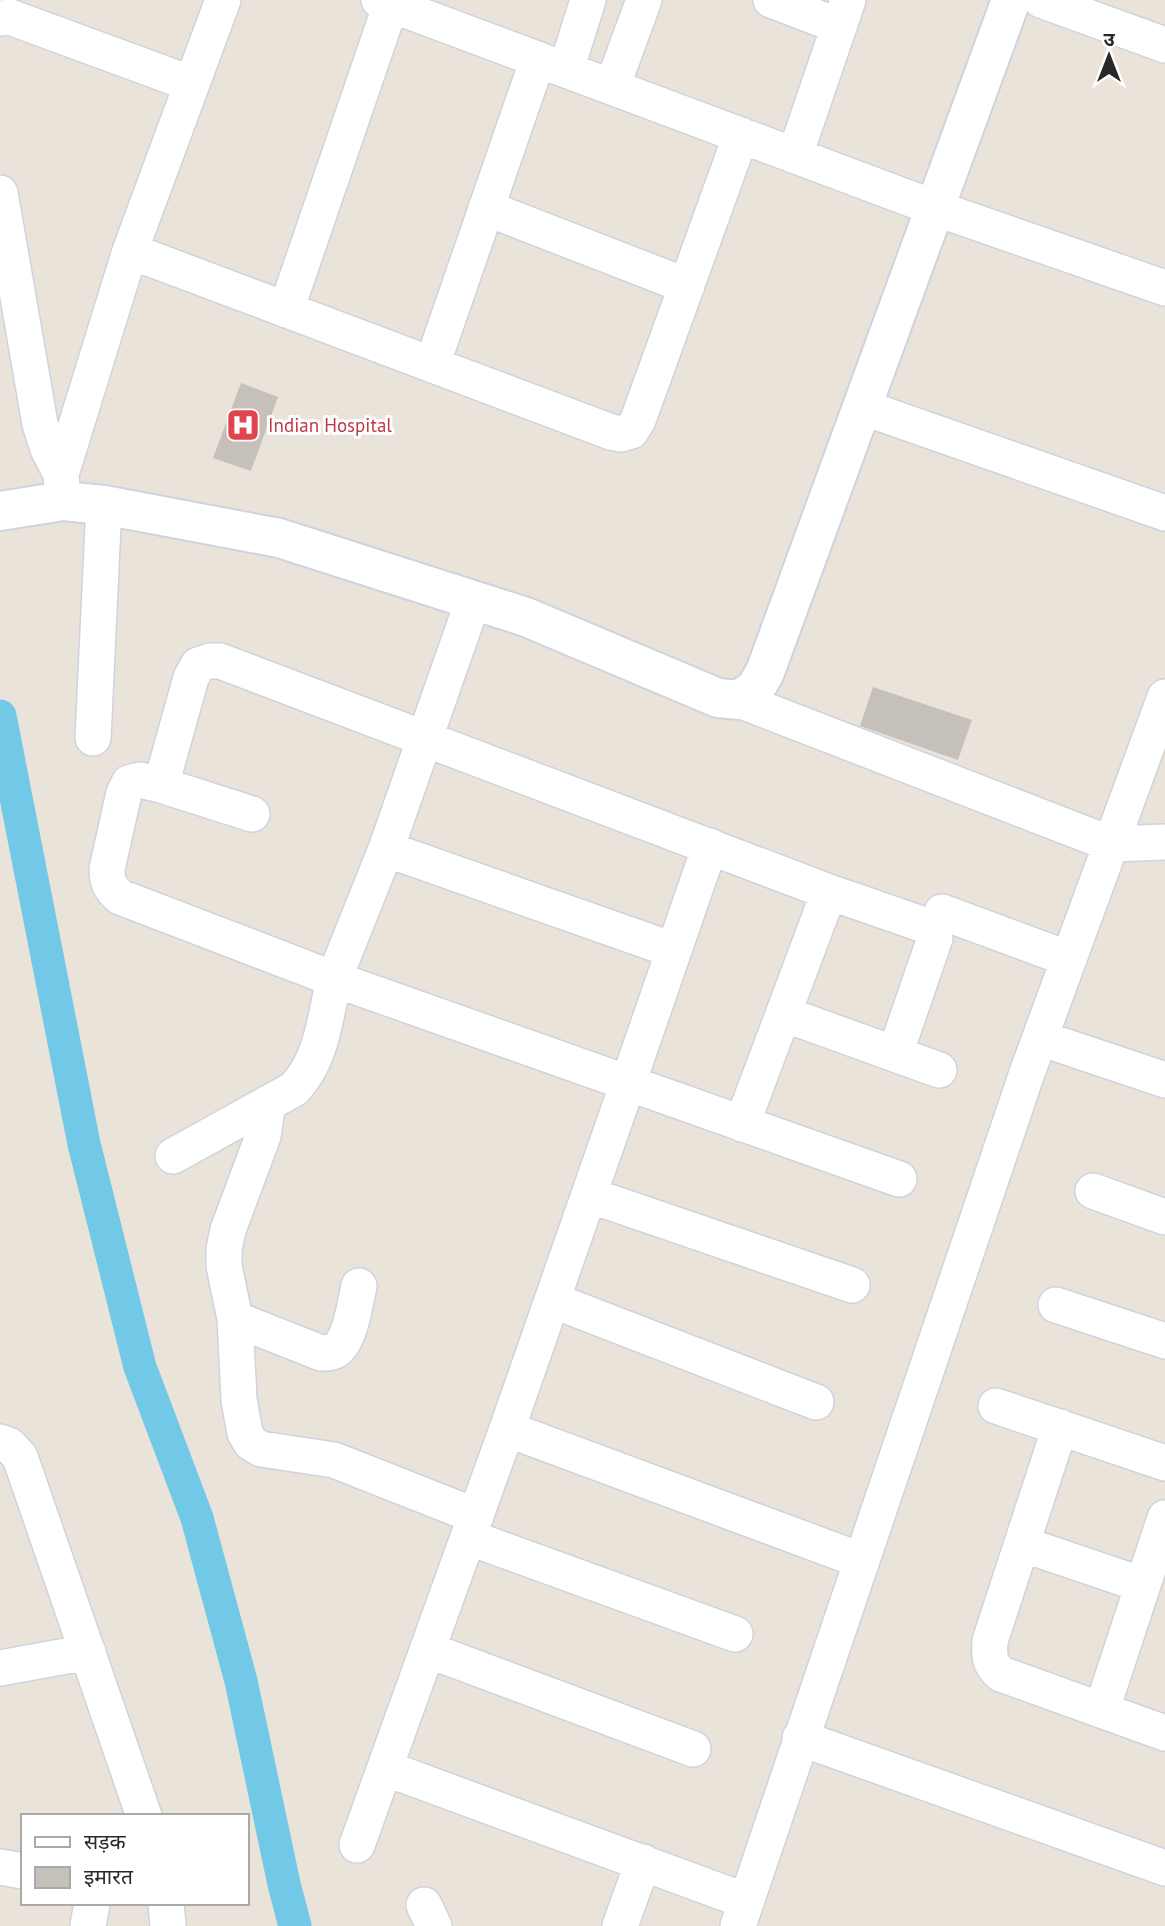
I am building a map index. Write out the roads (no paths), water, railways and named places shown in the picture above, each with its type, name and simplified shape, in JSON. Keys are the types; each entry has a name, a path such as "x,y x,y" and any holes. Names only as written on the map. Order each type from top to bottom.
{"street":[{"path":"62,487 130,251 222,0"},
{"path":"432,365 486,208 552,64 588,0"},
{"path":"612,87 644,0"},
{"path":"771,0 844,13 795,155"},
{"path":"739,700 755,689 765,672 1011,0"},
{"path":"1041,0 1165,45"},
{"path":"286,310 385,2 935,208 1165,288"},
{"path":"0,18 10,17 192,84"},
{"path":"130,251 621,434 631,431 638,421 741,135"},
{"path":"0,192 40,424 62,487"},
{"path":"486,208 687,286"},
{"path":"862,407 1165,513"},
{"path":"6,510 62,487 104,505 279,538 526,617 718,698 739,700 1111,844 1165,842"},
{"path":"93,738 104,505"},
{"path":"173,1156 294,1089 306,1077 316,1059 334,979 386,849 473,601"},
{"path":"161,785 191,678 198,665 220,661 930,927 935,938 895,1054"},
{"path":"385,1769 643,1863 742,1913 860,1560 1040,1038 1163,711"},
{"path":"252,814 161,785 140,780 129,783 124,793 107,869 107,880 112,890 120,897 334,979 899,1179"},
{"path":"357,1845 508,1429 710,846"},
{"path":"386,849 674,950"},
{"path":"742,1124 829,891"},
{"path":"942,912 1069,959"},
{"path":"784,1014 939,1070"},
{"path":"1040,1038 1165,1080"},
{"path":"268,1103 263,1136 228,1230 224,1249 224,1266 235,1320 239,1400 245,1433 251,1443 261,1450 319,1456 354,1466 472,1527 736,1634"},
{"path":"1093,1191 1165,1217"},
{"path":"589,1195 852,1285"},
{"path":"235,1320 321,1353 334,1352 342,1345 348,1332 359,1286"},
{"path":"552,1300 816,1402"},
{"path":"1055,1305 1165,1341"},
{"path":"996,1406 1165,1463"},
{"path":"1060,1427 990,1641 989,1656 993,1667 1001,1674 1165,1733"},
{"path":"508,1429 860,1560"},
{"path":"0,1442 9,1445 20,1457 143,1814"},
{"path":"1102,1709 1165,1518"},
{"path":"1022,1545 1143,1585"},
{"path":"428,1650 693,1749"},
{"path":"0,1668 88,1652"},
{"path":"800,1738 1164,1864"},
{"path":"620,1926 643,1863"},
{"path":"0,1867 21,1871"},
{"path":"88,1926 92,1905"},
{"path":"166,1905 168,1926"}],"waterway":[{"path":"0,716 84,1144 140,1367 197,1518 241,1681 295,1926"}],"place":[{"name":"Indian Hospital","path":"243,425"}]}
